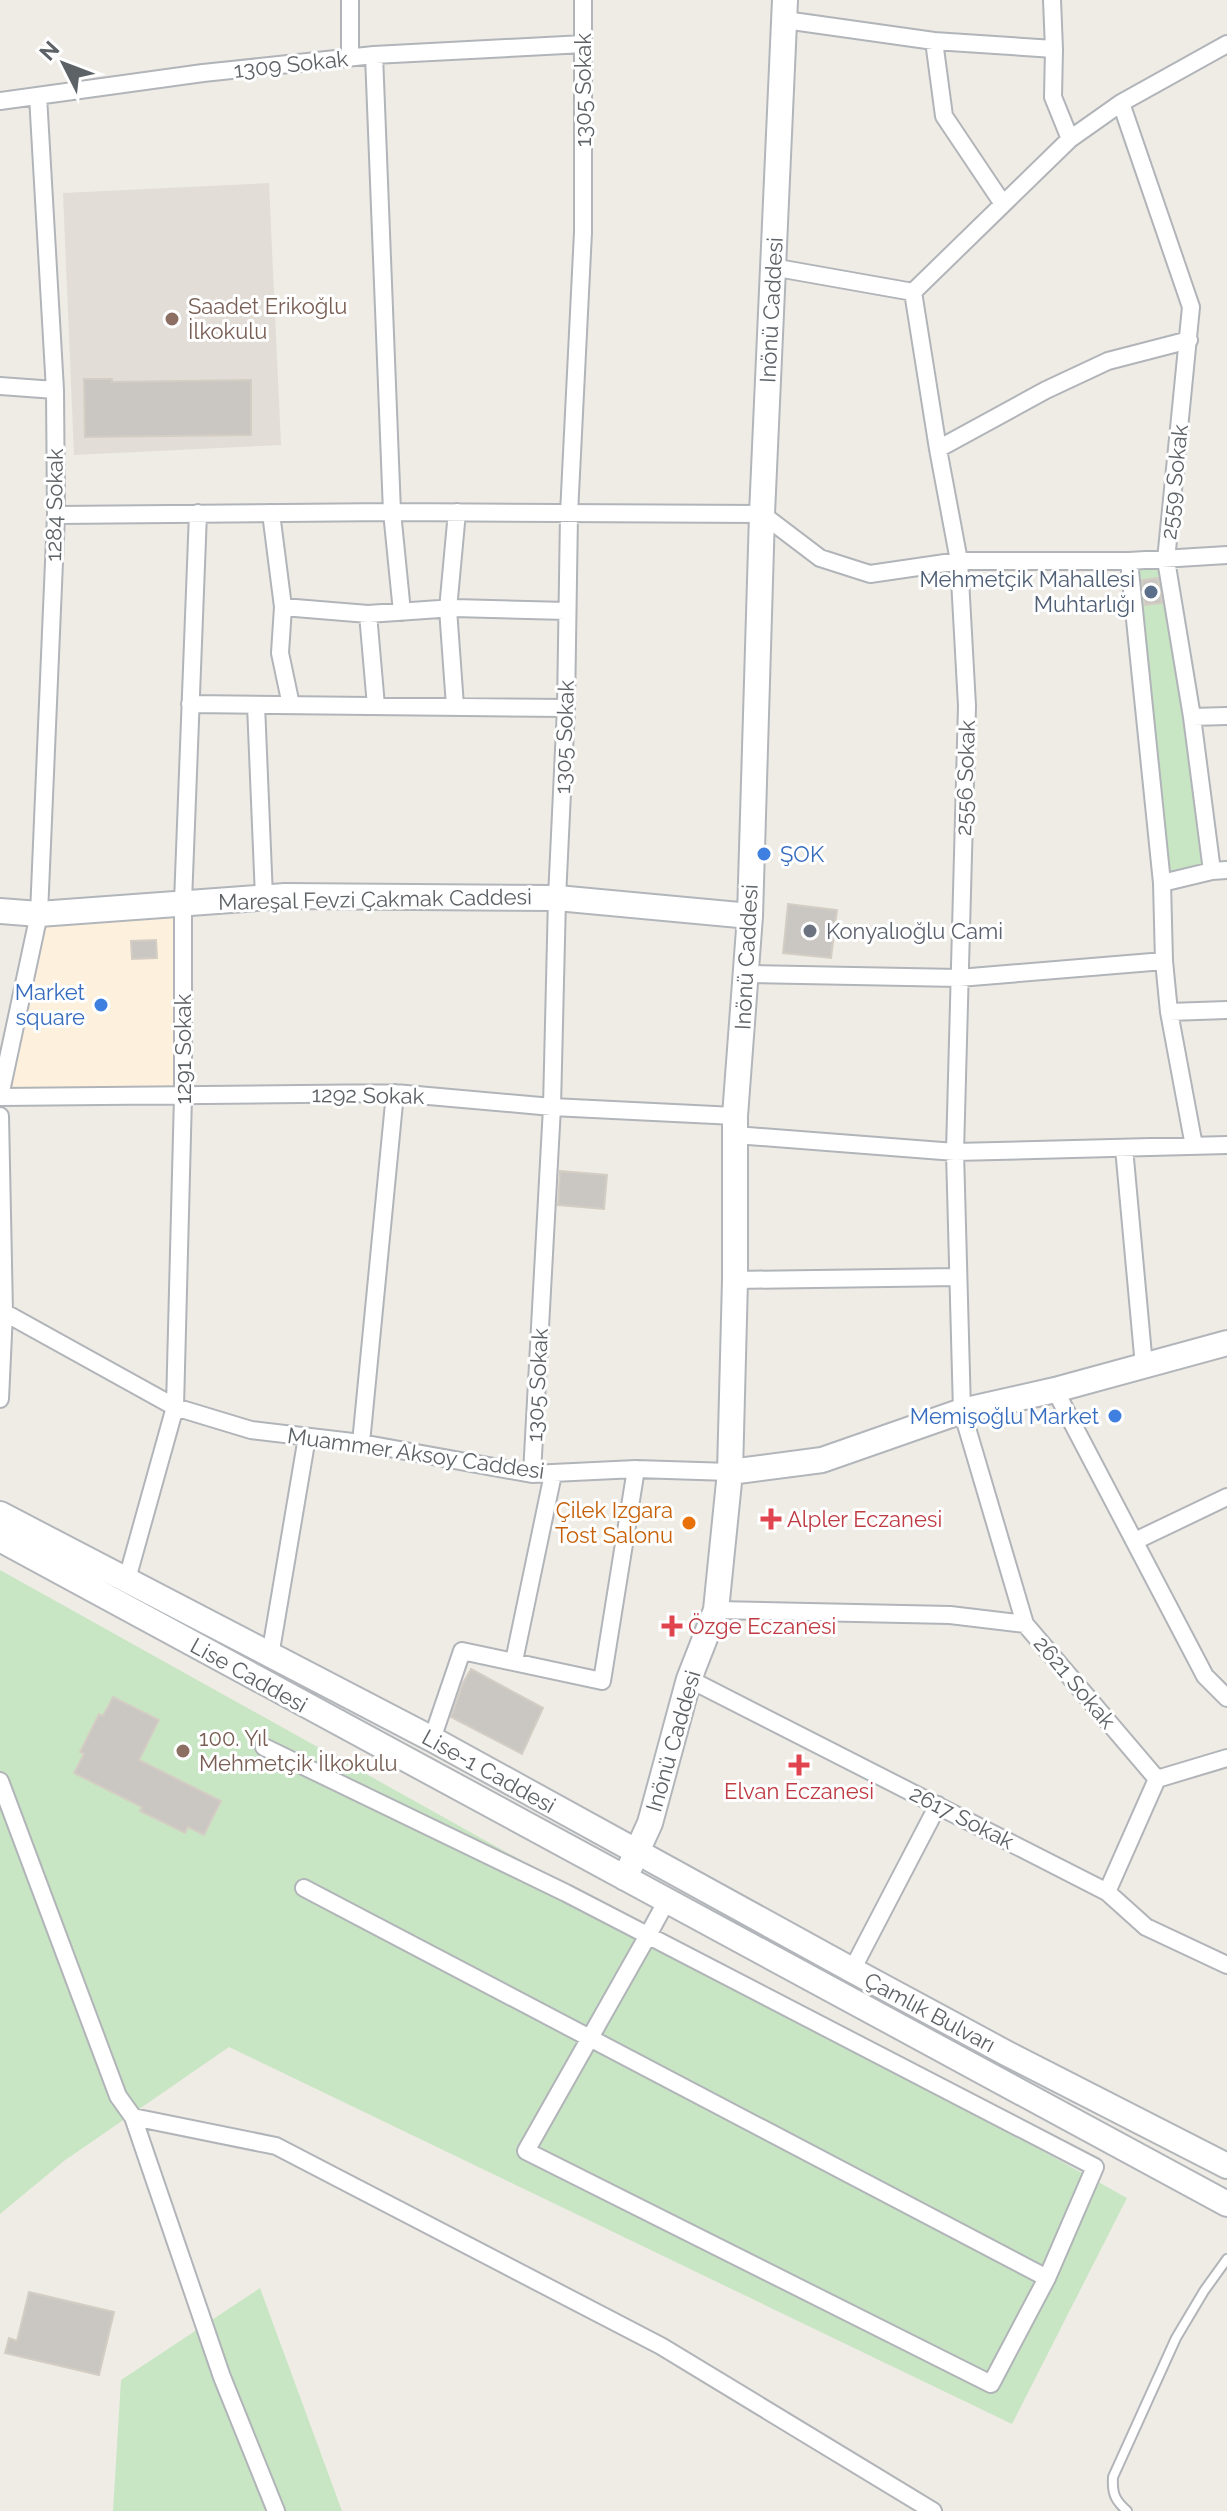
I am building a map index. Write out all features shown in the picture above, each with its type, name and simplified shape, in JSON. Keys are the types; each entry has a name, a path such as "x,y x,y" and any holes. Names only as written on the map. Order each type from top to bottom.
{"street":[{"path":"350,0 350,58"},
{"name":"1305 Sokak","path":"532,1474 552,1107 566,708 569,514 583,232 583,0"},
{"path":"1052,0 1053,97 1070,139"},
{"path":"785,10 934,41 1054,49"},
{"name":"Inönü Caddesi","path":"625,1878 650,1823 689,1679 716,1610 730,1472 735,1125 750,916 762,514 785,10"},
{"path":"934,41 944,116 1003,204"},
{"name":"1309 Sokak","path":"0,101 203,73 374,55 584,44"},
{"path":"772,267 913,292 1070,139 1121,103 1227,44"},
{"path":"374,55 392,512 402,612"},
{"name":"1284 Sokak","path":"0,1096 39,914 56,515 55,390 38,96"},
{"name":"2559 Sokak","path":"1121,103 1191,307 1166,560 1219,870"},
{"name":"2556 Sokak","path":"913,292 959,561 967,706 955,1152 962,1411"},
{"path":"938,449 1046,390 1108,361 1189,340"},
{"path":"0,386 55,390"},
{"path":"56,515 392,512 762,514 820,558 870,574 959,561 1129,561 1227,555"},
{"path":"455,706 448,609 457,512"},
{"name":"1291 Sokak","path":"127,1579 175,1407 183,1096 183,902 198,513"},
{"path":"271,513 283,607 280,653 291,705"},
{"path":"1129,561 1162,883 1169,1012 1194,1146"},
{"path":"283,607 368,614 448,609 567,611"},
{"path":"368,614 376,706"},
{"path":"190,704 566,708"},
{"path":"256,705 264,897"},
{"path":"1192,717 1227,716"},
{"path":"1162,883 1219,870"},
{"name":"Mareşal Fevzi Çakmak Caddesi","path":"0,911 39,914 264,897 557,898 750,916"},
{"path":"747,974 959,978 1164,961"},
{"path":"1169,1012 1227,1010"},
{"path":"361,1443 395,1093"},
{"name":"1292 Sokak","path":"0,1096 395,1093 735,1125 955,1152 1227,1145"},
{"path":"0,1116 0,1399"},
{"path":"1124,1148 1144,1366"},
{"path":"735,1280 958,1277"},
{"name":"Muammer Aksoy Caddesi","path":"2,1312 175,1407 251,1430 361,1443 532,1474 636,1469 730,1472 822,1460 962,1411 1055,1390 1227,1343"},
{"path":"1055,1390 1205,1676 1227,1698"},
{"name":"2621 Sokak","path":"962,1411 1025,1624 1157,1779"},
{"path":"270,1656 307,1437"},
{"path":"432,1739 462,1651 602,1681 636,1469"},
{"name":"1305 Sokak","path":"514,1661 553,1474"},
{"path":"1135,1541 1227,1497"},
{"name":"Lise-1 Caddesi","path":"0,1514 432,1739 636,1853"},
{"name":"Lise Caddesi","path":"0,1539 666,1902"},
{"path":"716,1610 950,1615 1025,1624"},
{"name":"2617 Sokak","path":"689,1679 1107,1892 1146,1927 1227,1965"},
{"path":"264,1747 566,1893 647,1937 1095,2167 1047,2278 991,2384 526,2151 591,2037 647,1937 666,1902"},
{"path":"1107,1892 1157,1779 1227,1758"},
{"path":"0,1781 118,2096 133,2117 222,2377 276,2511"},
{"path":"852,1970 938,1805"},
{"name":"Çamlık Bulvarı","path":"636,1853 1006,2053 1227,2166"},
{"path":"304,1888 1047,2278"},
{"name":"Çamlık Bulvarı","path":"666,1902 1227,2204"},
{"path":"133,2117 276,2146 661,2346 933,2511"}],"lane":[{"path":"1127,2511 1112,2493 1113,2477 1176,2338 1227,2259"}],"shaded area":[{"name":"Saadet Erikoğlu İlkokulu","path":"269,183 281,445 74,455 63,193"},
{"name":"Market square","path":"183,902 183,1096 0,1097 39,914"}],"green space":[{"path":"1166,560 1212,871 1162,883 1129,561"},
{"path":"0,1570 1127,2198 1012,2424 229,2047 64,2161 0,2214"},
{"path":"260,2288 342,2511 113,2511 121,2380"}],"building":[{"path":"84,379 112,379 112,382 251,380 251,435 85,437"},
{"name":"Mehmetçik Mahallesi Muhtarlığı","path":"1158,578 1162,603 1145,605 1142,580"},
{"name":"Konyalıoğlu Cami","path":"788,904 837,910 831,958 783,953"},
{"path":"156,940 157,958 132,959 131,941"},
{"path":"560,1171 607,1175 604,1209 558,1205"},
{"path":"471,1669 543,1708 522,1754 451,1717"},
{"path":"113,1697 159,1720 139,1760 221,1801 204,1835 188,1827 185,1833 140,1811 142,1807 74,1773 84,1754 80,1752 99,1714 103,1716"},
{"path":"29,2292 114,2312 99,2375 5,2353 9,2338 17,2341"}],"place":[{"name":"Saadet Erikoğlu İlkokulu","path":"172,319"},
{"name":"Mehmetçik Mahallesi Muhtarlığı","path":"1151,592"},
{"name":"ŞOK","path":"764,854"},
{"name":"Konyalıoğlu Cami","path":"810,931"},
{"name":"Market square","path":"101,1005"},
{"name":"Memişoğlu Market","path":"1115,1416"},
{"name":"Alpler Eczanesi","path":"771,1519"},
{"name":"Çilek Izgara Tost Salonu","path":"689,1523"},
{"name":"Özge Eczanesi","path":"672,1626"},
{"name":"100. Yıl Mehmetçik İlkokulu","path":"183,1751"},
{"name":"Elvan Eczanesi","path":"799,1765"}]}
